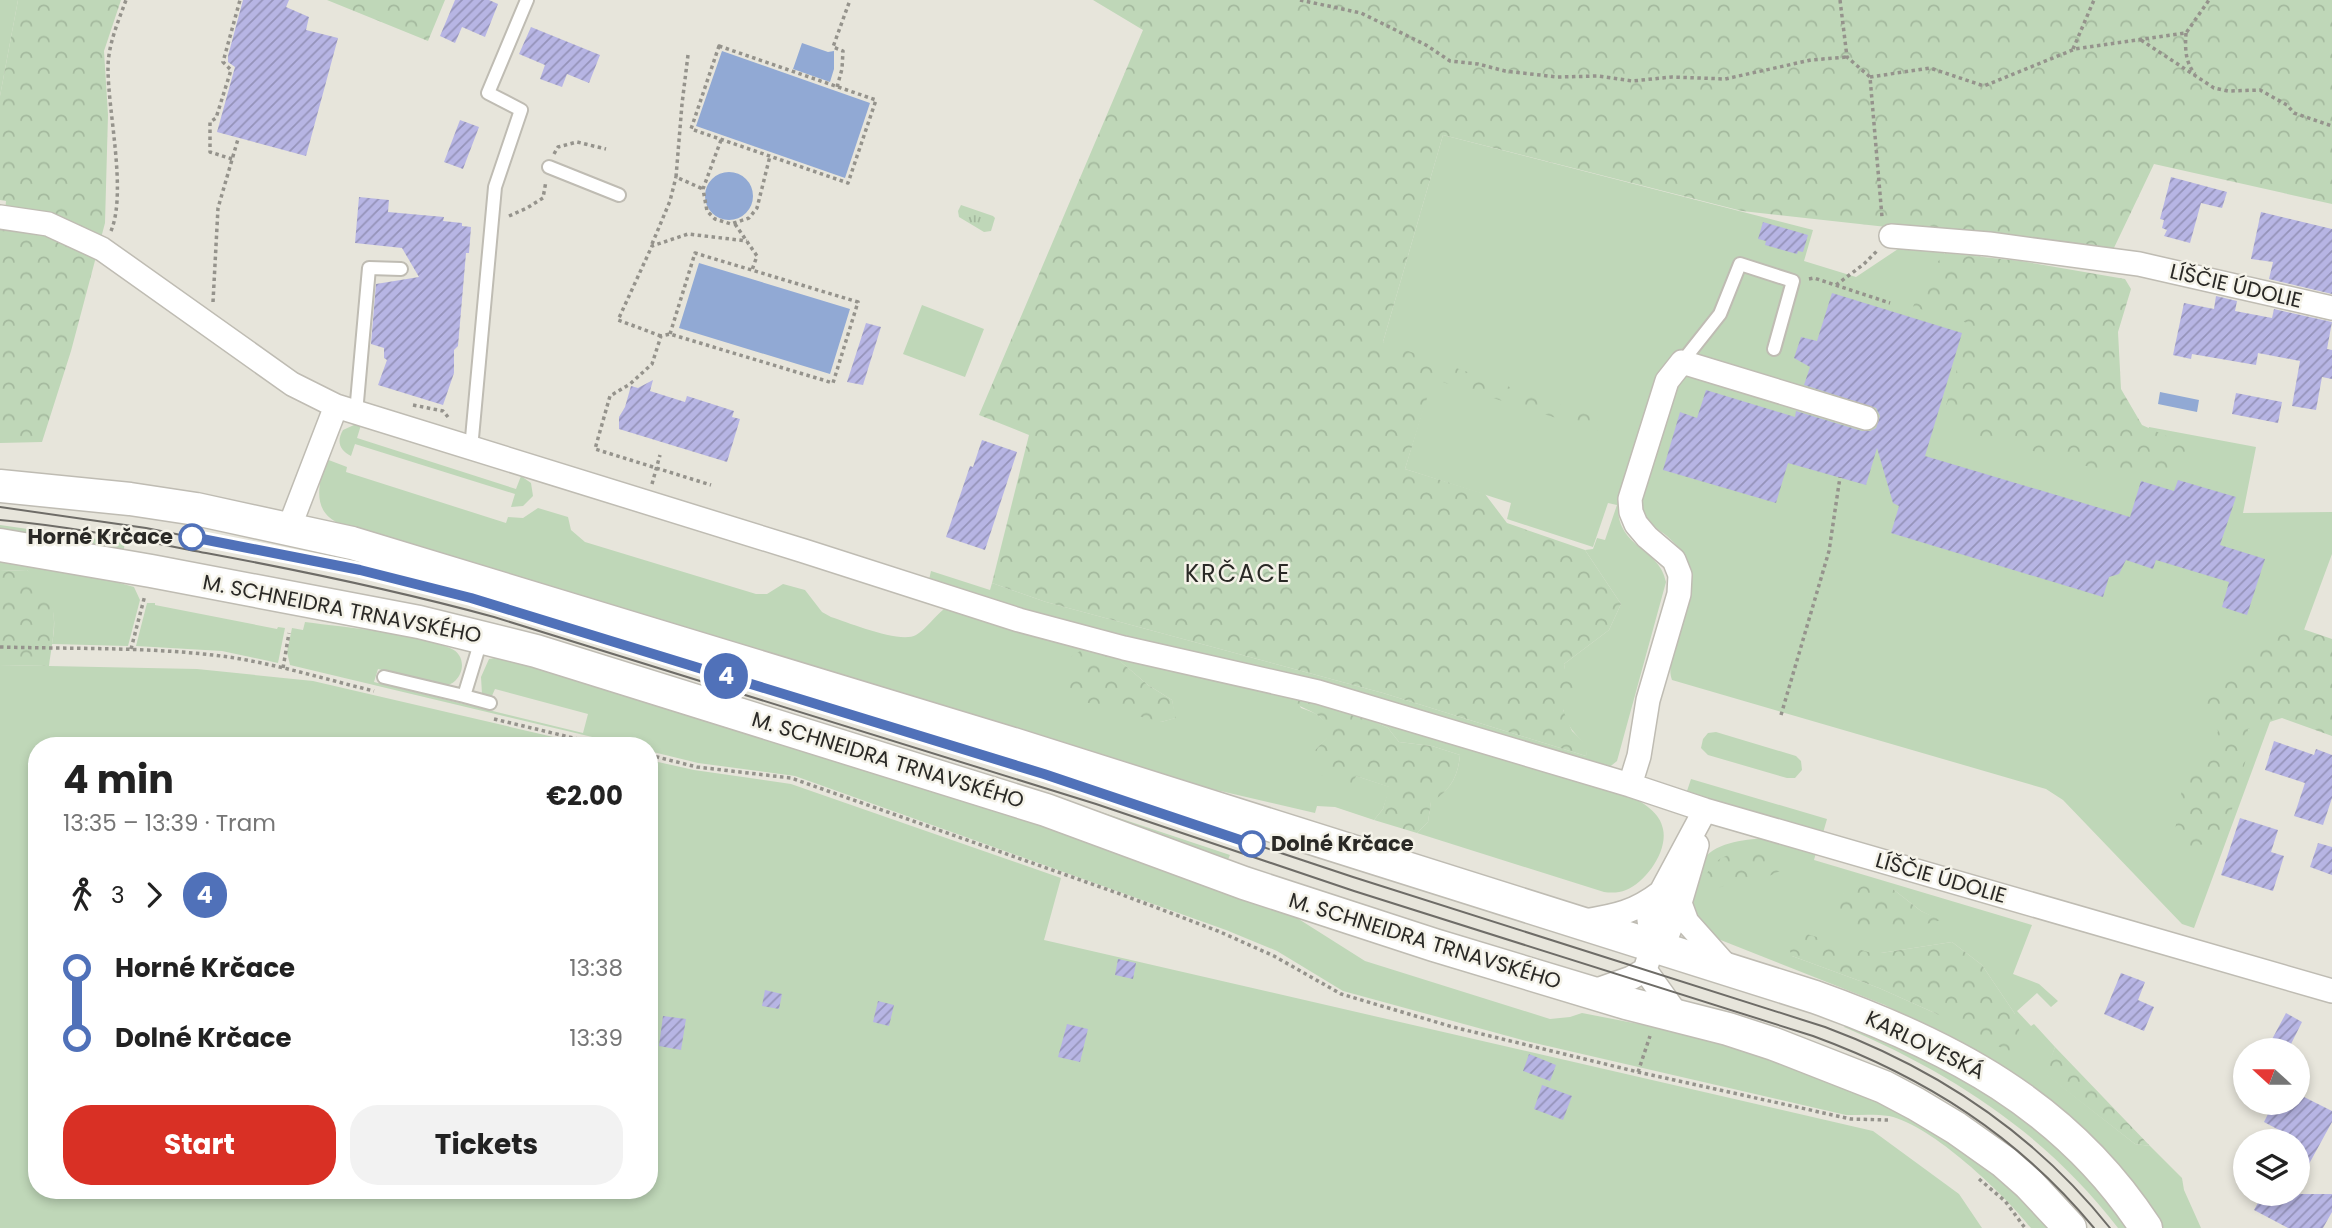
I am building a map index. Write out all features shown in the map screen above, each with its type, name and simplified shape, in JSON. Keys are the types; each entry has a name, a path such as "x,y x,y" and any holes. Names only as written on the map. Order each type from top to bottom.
{"main road":[{"path":"0,486 130,499 196,509 379,550 1010,743 1579,922 1649,957"},
{"name":"M. SCHNEIDRA TRNAVSKÉHO","path":"0,545 165,573 482,636 1009,797 1244,883 1434,945 1591,992 1665,1024"},
{"name":"KARLOVESKÁ","path":"1649,957 1729,969 1882,1022 1945,1051 1988,1075 2040,1112 2085,1152 2146,1228"},
{"path":"1665,1024 1728,1030 1786,1048 1916,1104 2004,1162 2029,1184 2070,1228"}],"street":[{"name":"LÍŠČIE ÚDOLIE","path":"0,217 48,224 102,249 292,384 346,410 1019,620 1124,648 1318,692 1705,810 2332,991"},
{"name":"LÍŠČIE ÚDOLIE","path":"1892,236 1989,244 2140,264 2332,308"},
{"path":"1630,785 1639,755 1648,700 1679,594 1680,575 1674,560 1636,524 1630,499 1667,381 1682,362 1866,418"},
{"path":"289,528 346,410"},
{"path":"1591,992 1631,978 1667,936 1671,897 1705,810"},
{"path":"1579,922 1616,916 1671,897"},
{"path":"1671,897 1687,922 1729,969"},
{"path":"1649,957 1665,1024"}],"lane":[{"path":"471,449 495,187 522,110 488,93 527,0"},
{"path":"549,167 619,195"},
{"path":"1682,362 1720,314 1740,264 1793,281 1774,349"},
{"path":"346,410 369,268 401,269"},
{"path":"464,696 482,636"},
{"path":"384,677 489,703"}],"path":[{"path":"102,249 114,223 117,193 108,66 113,38 126,0"},
{"path":"232,159 210,152 210,122 216,118 231,70 223,62 240,0"},
{"path":"837,87 843,51 832,47 850,0"},
{"path":"1300,0 1361,13 1426,45 1450,61 1557,77 1598,76 1632,81 1672,77 1725,79 1811,60 1847,57"},
{"path":"1836,285 1864,264 1892,236 1883,223 1870,77 1847,57 1840,0"},
{"path":"2072,50 2094,0"},
{"path":"2199,79 2186,56 2186,33 2209,0"},
{"path":"1870,77 1930,68 1984,86 2072,50 2186,33"},
{"path":"2140,39 2214,88 2260,90 2287,105 2294,113 2332,126"},
{"path":"719,46 876,100 848,183 721,139 691,129 719,46"},
{"path":"670,334 695,253 858,302 833,383 670,334 661,336 618,320 670,201 676,177 688,55"},
{"path":"212,308 218,208 238,139"},
{"path":"721,139 703,189 707,211 715,219 731,224 749,218 757,208 770,156"},
{"path":"676,177 703,189"},
{"path":"735,223 757,256 752,270"},
{"path":"652,246 688,234 747,241"},
{"path":"1793,281 1814,278 1891,303"},
{"path":"661,336 652,364 610,396 595,449 711,485"},
{"path":"648,503 660,455"},
{"path":"1781,715 1829,551 1840,477"},
{"path":"131,649 144,603"},
{"path":"283,668 289,633"},
{"path":"0,647 131,649 211,654 283,668 384,693"},
{"path":"489,718 569,737"},
{"path":"658,757 697,766 791,778 1218,931 1274,956 1341,994 1453,1027 1638,1072 1851,1119 1887,1120 1896,1123"},
{"path":"1638,1072 1665,1024"},
{"path":"1973,1173 2005,1201 2025,1228"}],"green space":[{"path":"0,0 18,0 0,96"},
{"path":"18,0 121,0 104,51 108,115 105,223 71,351 42,442 0,443 0,225 4,224 6,201 0,200 0,96"},
{"path":"327,0 445,0 428,41"},
{"path":"1093,0 2332,0 2332,204 2154,164 2112,252 1742,211 1443,135 1383,342 1603,420 1597,431 1433,379 1405,469 1485,494 1507,523 1585,550 1621,604 1609,630 1564,664 1566,675 1581,688 1563,710 1572,731 1588,746 1586,756 1383,693 1046,602 992,583 1029,435 979,415 1143,30"},
{"path":"1443,135 1813,230 1804,261 1856,277 1904,245 1975,251 1981,257 1944,253 1980,316 2138,471 2149,427 2256,447 2243,513 2332,512 2332,554 2194,928 2182,924 2063,800 2046,789 1672,680 1671,664 1689,601 1691,573 1677,546 1643,515 1627,508 1618,506 1624,531 1656,562 1666,582 1617,761 1607,769 1251,666 1017,609 929,580 931,571 990,590 992,583 1046,602 1383,693 1586,756 1587,746 1572,730 1564,715 1564,664 1609,630 1621,604 1585,550 1593,549 1597,538 1605,540 1617,505 1608,503 1593,547 1507,519 1511,503 1405,469 1432,379 1383,342"},
{"path":"961,205 993,216 995,218 991,231 984,232 959,217"},
{"path":"1945,253 2021,261 2125,279 2131,289 2118,332 2121,389 2142,425 2182,443 2192,457 2182,473 2143,471 2136,480 1940,425 1971,324 1913,307 1923,280"},
{"path":"922,305 984,329 965,377 903,354"},
{"path":"361,425 357,438 516,489 521,476 531,483 533,496 523,506 511,507 515,494 355,444 351,456 342,448 340,438 343,430"},
{"path":"326,459 347,467 346,472 506,523 508,517 523,518 538,508 568,517 571,530 585,542 756,594 767,594 783,584 805,590 822,612 831,617 887,635 916,635 944,609 1294,695 1301,708 1320,717 1329,730 1330,736 1316,749 1356,776 1390,787 1383,809 1374,820 1335,807 1317,806 1315,813 1186,783 338,523 329,518 320,503 320,486","holes":["1120,661 1148,685 1172,700 1175,718 1161,722"]},
{"path":"0,525 125,543 123,553 0,533"},
{"path":"0,559 102,578 134,587 140,600 128,646 52,644 53,611 46,596 27,570 0,571"},
{"path":"27,570 44,587 53,608 54,627 49,666 0,665 0,571"},
{"path":"147,603 277,629 285,628 278,663 222,651 136,646"},
{"path":"305,622 379,631 450,648 460,657 462,670 450,684 443,686 378,669 374,682 583,733 588,714 495,689 491,698 482,694 481,677 489,659 500,657 519,660 1018,814 1297,918 1365,961 1550,1019 1582,1013 1716,1039 1790,1064 1891,1104 1992,1168 2053,1228 2031,1228 2003,1197 1966,1163 1907,1122 1889,1116 1846,1115 1526,1041 1343,991 1277,951 1226,930 795,776 698,763 658,753 658,737 592,737 290,665 287,652 292,628 303,630"},
{"path":"2294,626 2332,639 2332,736 2282,718 2248,729 2246,759 2229,820 2211,843 2188,847 2173,842 2184,777 2207,764 2218,731 2203,707 2209,689 2240,668 2261,640"},
{"path":"1085,648 1120,661 1148,685 1172,700 1176,718 1161,722 1077,700 1063,683 1072,656"},
{"path":"0,665 197,669 313,681 554,737 28,737 28,1199 658,1199 658,762 791,784 1061,878 1044,940 1873,1131 1959,1194 1982,1228 0,1228"},
{"path":"1294,695 1352,711 1388,728 1399,742 1432,746 1460,755 1452,783 1431,802 1428,822 1417,833 1374,820 1383,809 1389,787 1356,776 1352,785 1321,775 1310,763 1316,749 1329,736 1320,717 1291,701"},
{"path":"1352,711 1629,795 1650,809 1661,823 1664,838 1659,856 1648,873 1634,886 1615,893 1417,833 1428,822 1431,801 1443,793 1452,782 1460,755 1432,746 1399,742 1388,728"},
{"path":"1716,732 1796,756 1801,761 1802,770 1795,778 1787,778 1708,755 1701,748 1703,739 1708,733"},
{"path":"1691,779 1827,819 1823,833 1686,794"},
{"path":"1065,800 1230,855 1226,864 1064,803"},
{"path":"1765,838 1816,853 1814,860 2032,925 2013,974 2039,984 2058,1001 2051,1007 2037,993 2017,1011 2031,1026 2034,1024 2055,1047 2046,1074 2135,1144 2150,1146 2182,1178 2184,1190 2201,1228 2161,1228 1966,1047 1885,1005 1713,937 1698,919 1693,901 1701,863 1721,846","holes":["1894,890 1921,911 1939,920 1843,894","1952,942 1982,965 2015,1014 1937,1014 1879,988 1792,956 1881,953"]},
{"path":"1772,848 1784,856 1780,871 1767,877 1747,878 1712,890 1702,886 1706,874 1720,859 1739,852"},
{"path":"1865,880 1894,890 1921,911 1941,920 1901,930 1875,932 1849,926 1837,920 1834,905 1843,894"},
{"path":"1793,930 1868,952 1881,953 1952,942 1982,965 2015,1014 2024,1049 2013,1054 1937,1014 1879,988 1792,956 1784,936"},
{"path":"1846,1025 1894,1040 2015,1109 2085,1173 2129,1228 2118,1228 2060,1163 1994,1110 1959,1086 1884,1045 1844,1027"},
{"path":"2055,1047 2150,1146 2135,1144 2045,1074"}],"water":[{"path":"802,43 828,52 834,51 834,69 830,82 793,69"},
{"path":"722,51 870,103 845,178 696,126"},
{"path":"729,172 746,179 753,196 746,213 729,220 712,213 705,196 712,179"},
{"path":"699,263 850,309 830,374 679,328"},
{"path":"2160,392 2199,400 2197,412 2158,404"}],"building":[{"path":"243,0 289,0 286,7 309,17 306,30 338,38 306,156 217,132 235,67 228,62 228,56"},
{"path":"455,0 489,0 498,4 485,37 462,27 455,43 440,36"},
{"path":"531,27 600,55 589,83 567,74 562,87 540,79 545,65 519,54"},
{"path":"460,120 479,127 463,169 444,162"},
{"path":"2171,177 2227,192 2222,208 2201,203 2190,243 2164,236 2167,230 2162,228 2164,220 2160,219"},
{"path":"359,197 389,200 388,212 444,217 443,221 471,227 469,253 466,253 458,346 454,350 454,373 443,405 378,385 387,360 384,358 384,348 371,344 376,284 419,277 402,248 355,243"},
{"path":"2261,212 2332,229 2332,294 2269,279 2273,262 2251,259"},
{"path":"1763,222 1808,235 1803,252 1798,251 1797,254 1765,245 1766,241 1758,239"},
{"path":"1832,293 1962,333 1925,456 2130,517 2141,481 2174,491 2178,480 2236,497 2220,545 2265,559 2247,615 2222,607 2229,582 2156,560 2153,569 2126,560 2119,574 2109,577 2103,597 1891,533 1899,506 1893,503 1877,448 1866,485 1788,463 1776,503 1663,470 1680,412 1697,418 1706,390 1795,417 1796,411 1862,431 1876,428 1880,416 1876,408 1804,385 1810,367 1794,358 1801,337 1817,341"},
{"path":"2216,296 2237,301 2235,311 2272,318 2274,309 2332,322 2327,349 2332,350 2332,379 2322,377 2316,410 2292,406 2300,361 2258,353 2256,365 2192,354 2191,359 2173,355 2184,303 2214,309"},
{"path":"866,323 881,327 863,385 847,382"},
{"path":"653,380 650,391 685,402 687,396 734,411 732,417 740,419 727,462 619,429 619,417 631,386 638,388"},
{"path":"2236,393 2282,402 2278,423 2232,414"},
{"path":"982,440 1017,452 985,550 946,537 970,466 973,467"},
{"path":"2274,741 2314,755 2316,749 2332,755 2332,798 2323,825 2294,816 2305,783 2265,770"},
{"path":"2240,818 2278,830 2271,852 2284,856 2273,891 2221,875"},
{"path":"2318,843 2332,847 2332,875 2310,867"},
{"path":"1118,959 1136,963 1133,979 1115,975"},
{"path":"2121,973 2145,982 2138,1000 2154,1007 2144,1031 2104,1014"},
{"path":"765,990 782,994 779,1009 762,1006"},
{"path":"878,1001 894,1005 889,1026 873,1022"},
{"path":"2286,1013 2302,1022 2294,1038 2273,1038"},
{"path":"663,1016 686,1019 681,1050 659,1046"},
{"path":"1067,1024 1088,1029 1080,1062 1058,1057"},
{"path":"1529,1054 1556,1065 1550,1081 1523,1071"},
{"path":"1542,1085 1572,1096 1563,1120 1534,1109"},
{"path":"2310,1100 2332,1111 2332,1122 2310,1162 2310,1129 2277,1129 2264,1122 2268,1115 2310,1115"},
{"path":"2310,1194 2332,1194 2332,1212 2323,1228 2288,1228 2254,1210 2256,1206 2310,1206"}],"tram line":[{"path":"0,507 146,528 360,571 471,598 1044,774 1353,877 1825,1027 1907,1063 1982,1108 2050,1163 2110,1228"},
{"path":"0,520 103,534 279,567 494,617 1096,804 1354,891 1813,1036 1893,1070 1967,1113 2034,1165 2094,1228"},
{"name":"4","path":"192,537 360,570 471,598 1044,774 1252,844"}],"place":[{"name":"Horné Krčace","path":"192,537"},
{"name":"Dolné Krčace","path":"1252,844"}],"district":[{"name":"KRČACE","path":"1238,574"}]}
